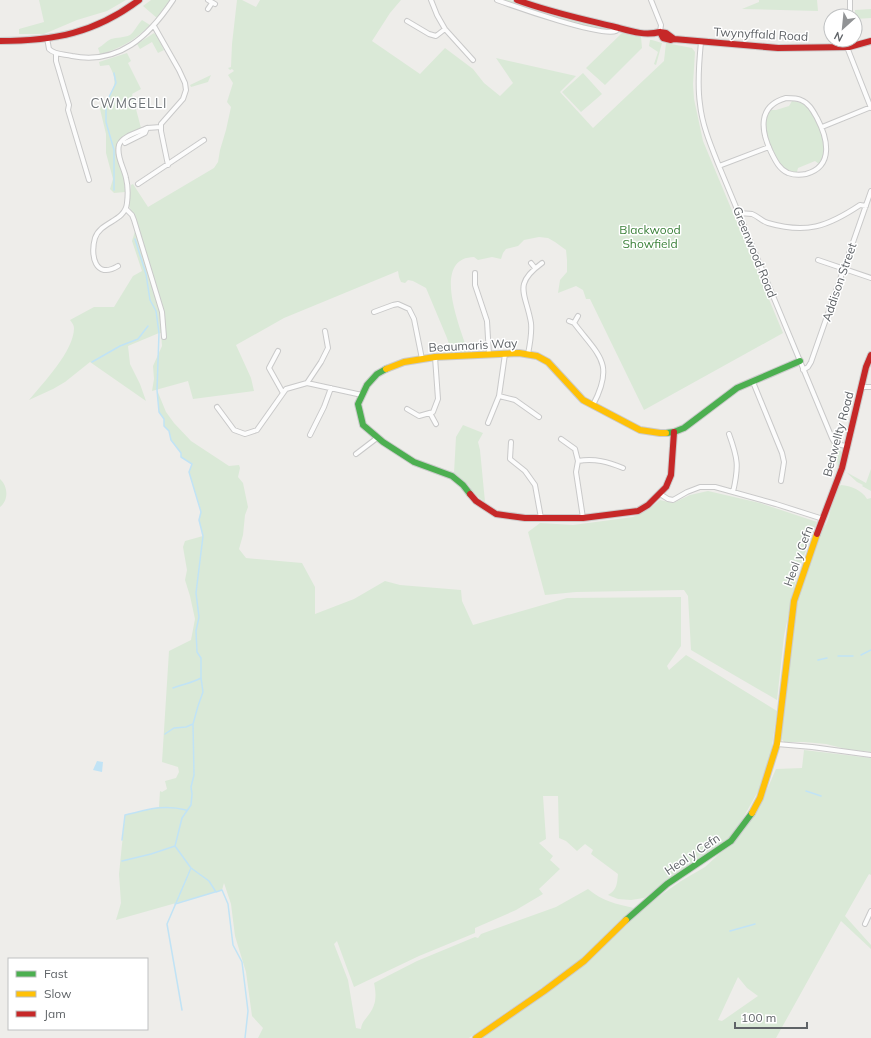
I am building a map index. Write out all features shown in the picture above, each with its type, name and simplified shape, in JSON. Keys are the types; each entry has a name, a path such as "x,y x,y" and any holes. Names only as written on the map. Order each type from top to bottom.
{"street":[{"path":"0,41 65,36 108,21 139,0"},
{"path":"47,38 49,49 56,53 79,57 97,58 108,56 127,47 154,26 173,0"},
{"path":"431,0 437,16 445,29 473,60"},
{"path":"497,0 539,15 596,30 614,32 617,28"},
{"path":"517,0 566,16 646,34 660,32 661,25 651,0"},
{"path":"208,9 212,2"},
{"path":"407,21 429,34 436,36 445,29"},
{"path":"154,26 179,70 185,82 186,90 183,98 161,124 168,165"},
{"name":"Twynyffald Road","path":"660,32 674,39 701,42 778,48 823,46"},
{"name":"Greenwood Road","path":"701,42 699,69 700,104 708,136 719,166 740,213 803,370 834,442 847,446"},
{"path":"822,126 871,107 849,48"},
{"path":"56,53 56,61 69,105 68,110 89,180"},
{"path":"794,98 801,100 812,108 822,126 827,143 826,153 823,162 817,168 807,173 798,175 788,173 776,163 764,132 765,114 769,108 780,100 794,98"},
{"path":"118,266 112,270 106,271 101,269 94,260 93,247 96,237 104,225 119,218 126,209 128,186 118,152 119,144 130,136 147,128 161,127"},
{"path":"125,143 145,133 147,128"},
{"path":"138,184 204,140"},
{"path":"719,166 769,147"},
{"name":"Addison Street","path":"803,370 808,367 811,362 871,191"},
{"path":"740,213 751,214 762,221 784,228 805,229 823,225 846,215 860,205 866,206"},
{"path":"126,209 132,215 134,220 162,312 164,336"},
{"path":"818,260 871,278"},
{"path":"531,263 535,268"},
{"path":"528,354 531,324 523,287 526,277 542,263"},
{"path":"475,273 475,285 488,321 489,355"},
{"path":"374,312 381,313 387,306 398,304 409,309 414,319 422,359"},
{"path":"574,323 578,316"},
{"path":"569,321 574,323 604,365 603,382 592,405"},
{"path":"307,383 321,362 328,348 326,331"},
{"path":"278,351 269,368 283,393"},
{"name":"Beaumaris Way","path":"660,494 638,511 583,518 525,518 496,514 476,501 463,485 452,476 414,462 377,438 363,425 358,404 367,385 377,374 404,362 435,357 520,353 537,356 548,362 583,400 640,430 660,433 674,432 684,428 734,390 800,361"},
{"path":"488,423 499,396 505,354"},
{"name":"Bedwellty Road","path":"823,519 838,480 866,366 871,355"},
{"path":"407,409 419,416 433,412 438,399 435,357"},
{"path":"753,382 782,453 784,462 780,479"},
{"path":"217,407 234,430 245,434 257,430 286,389 307,383 362,395"},
{"path":"862,387 871,386"},
{"path":"310,435 324,407 331,388"},
{"path":"499,396 515,400 539,417"},
{"path":"430,413 436,424"},
{"path":"674,432 673,456 670,475 666,487 660,494 668,499 673,500 687,492 707,486 776,504 823,519"},
{"path":"729,434 736,457 737,466 733,492"},
{"path":"356,454 377,438"},
{"path":"561,439 575,449 578,461 576,472 583,518"},
{"path":"511,442 510,459 525,471 535,485 540,518"},
{"path":"578,461 594,460 623,468"},
{"path":"615,471 617,466"},
{"name":"Heol y Cefn","path":"476,1038 544,991 584,961 626,920 667,884 731,841 752,813 760,798 777,744 794,601 809,554 823,519"},
{"path":"777,744 871,755"},
{"path":"865,924 871,911"}],"green space":[{"path":"39,0 126,0 107,11 77,20 44,34 19,34 19,29 44,22"},
{"path":"151,0 170,0 157,18 143,6"},
{"name":"Blackwood Showfield","path":"237,0 242,0 256,7 260,0 401,0 390,13 372,41 420,74 445,48 473,69 484,83 500,96 513,83 496,58 576,76 560,92 593,128 664,61 666,43 692,48 695,52 693,84 694,99 703,141 783,333 644,410 590,299 586,299 583,290 576,286 558,293 560,280 567,272 566,250 548,238 539,237 524,240 518,246 506,249 501,259 492,257 478,260 474,257 461,260 454,269 451,282 452,297 455,313 468,352 446,353 449,344 426,288 413,281 408,280 405,283 401,282 398,271 284,318 236,345 251,378 254,391 193,399 188,381 152,391 154,379 153,366 162,346 161,333 159,333 128,346 130,364 140,384 146,401 90,362 65,382 29,400 57,366 69,347 73,337 74,328 70,320 94,307 114,307 133,276 142,271 132,241 137,225 129,206 131,185 133,184 148,207 214,168 218,162 231,107 227,102 233,83 228,75 234,71 228,68 231,67"},
{"path":"503,0 510,0 550,15 613,30 571,23"},
{"path":"759,0 817,0 818,11 742,9 759,2"},
{"path":"871,9 871,18 863,18 863,10"},
{"path":"142,20 150,25 139,35 121,47 100,54 98,48 111,39 130,35"},
{"path":"154,33 164,50 158,53 152,42 140,49 137,44"},
{"path":"622,33 641,37 642,48 605,85 586,68"},
{"path":"650,40 662,43 656,65 654,64 658,52 649,46"},
{"path":"127,53 131,61 128,63 141,89 132,94 141,128 122,138 117,144 116,152 124,176 125,192 114,193 110,189 113,179 106,153 106,134 100,109 111,93 114,78 113,72 109,65 100,66 99,62"},
{"path":"583,73 602,94 581,112 562,92"},
{"path":"211,75 208,82 191,87 190,85"},
{"path":"792,101 804,104 810,109 819,125 825,142 824,153 819,164 815,161 798,168 797,172 787,170 782,167 772,149 765,128 766,119 770,110 776,110 789,106"},
{"path":"157,390 166,412 191,441 229,466 239,465 240,468 238,477 243,483 248,507 245,515 243,535 239,549 246,558 302,563 315,587 315,614 354,599 385,581 400,585 461,590 462,601 473,625 567,598 681,597 681,646 667,666 669,670 686,655 777,711 771,753 760,788 733,833 722,845 697,860 644,898 631,900 618,899 608,895 615,889 618,874 591,854 593,850 585,844 577,851 566,841 559,838 558,796 543,796 546,839 539,843 553,856 550,860 560,869 539,889 543,894 516,910 475,928 475,933 419,956 354,987 337,941 334,944 348,980 356,1028 361,1029 374,1005 374,983 417,961 475,937 478,938 481,934 556,907 588,889 604,899 634,908 577,963 469,1038 258,1038 263,1028 252,1016 246,972 235,936 231,904 224,883 222,890 116,920 121,903 119,874 125,815 159,807 160,791 162,792 167,789 165,781 176,778 179,772 178,767 162,762 169,651 191,640 195,619 185,580 187,570 183,547 185,541 203,536 199,520 201,511 189,472 192,464 181,457 181,453 171,440 169,431 164,426 164,419 159,412"},
{"path":"463,425 483,433 478,442 485,502 473,493 469,485 454,473 456,437"},
{"path":"831,443 842,453 838,470 837,458"},
{"path":"871,469 871,491 862,486 863,485 857,482 846,472 866,483"},
{"path":"0,479 5,485 6,497 5,501 0,507"},
{"path":"841,485 856,489 867,499 871,498 871,752 846,749 826,744 784,742 781,738 788,664 796,603 821,530 828,520 834,495"},
{"path":"708,491 760,503 817,522 797,574 784,636 777,700 691,650 688,596 684,590 576,592 545,595 528,532 540,523 573,525 633,517 649,509 660,500 673,503 690,495"},
{"path":"804,750 871,758 871,875 869,874 845,916 871,945 871,949 841,921 776,1038 482,1038 580,968 651,902 681,881 705,867 742,833 759,808 776,769 802,768","holes":["738,977 747,988 758,996 722,1021 718,1020"]}],"water":[{"path":"97,761 103,762 102,772 93,770"}],"waterway":[{"path":"114,73 116,83 106,103 106,122 114,150 114,190"},
{"path":"135,239 146,274 150,300 156,311 159,333 157,390 159,412 164,419 164,426 169,431 171,440 181,453 181,457 192,464 189,472 201,512 199,520 203,536 196,593 199,617 196,631 197,652 201,658 203,692 193,724 194,775 191,787 191,805 182,818 175,846 191,868 209,881 216,892 222,890 228,904 233,945 242,962 248,1011 245,1038"},
{"path":"92,362 120,346 138,339 148,326"},
{"path":"861,655 871,650"},
{"path":"838,656 853,656"},
{"path":"818,660 827,658"},
{"path":"173,688 201,678"},
{"path":"165,734 174,728 186,727 193,724"},
{"path":"806,791 821,796"},
{"path":"122,840 125,815 162,808 178,808 186,810"},
{"path":"122,861 175,846"},
{"path":"182,1010 167,924 191,868"},
{"path":"175,904 215,892"},
{"path":"730,931 755,924"}],"traffic: fast":[{"path":"666,433 684,428 737,388 800,361"},
{"path":"386,369 377,374 367,385 358,404 363,425 383,442 414,462 452,476 463,485 470,494"},
{"path":"626,920 667,884 731,841 752,813"}],"traffic: slow":[{"path":"386,369 404,362 435,357 519,353 537,356 548,362 583,400 640,430 666,433"},
{"path":"752,813 760,798 777,744 794,601 817,534"},
{"path":"476,1038 544,991 584,961 626,920"}],"traffic: jam":[{"path":"0,41 20,41 56,37 73,33 106,20 139,0"},
{"path":"517,0 553,12 632,31 643,33 660,32"},
{"path":"660,32 663,38 671,40 674,39 778,48 849,47 871,41"},
{"path":"660,32 666,33 674,39"},
{"path":"817,534 842,468 866,367 871,355"},
{"path":"470,494 476,501 496,514 525,518 583,518 638,511 648,505 666,487 671,475 674,432"}],"district":[{"name":"CWMGELLI","path":"129,103"}]}
